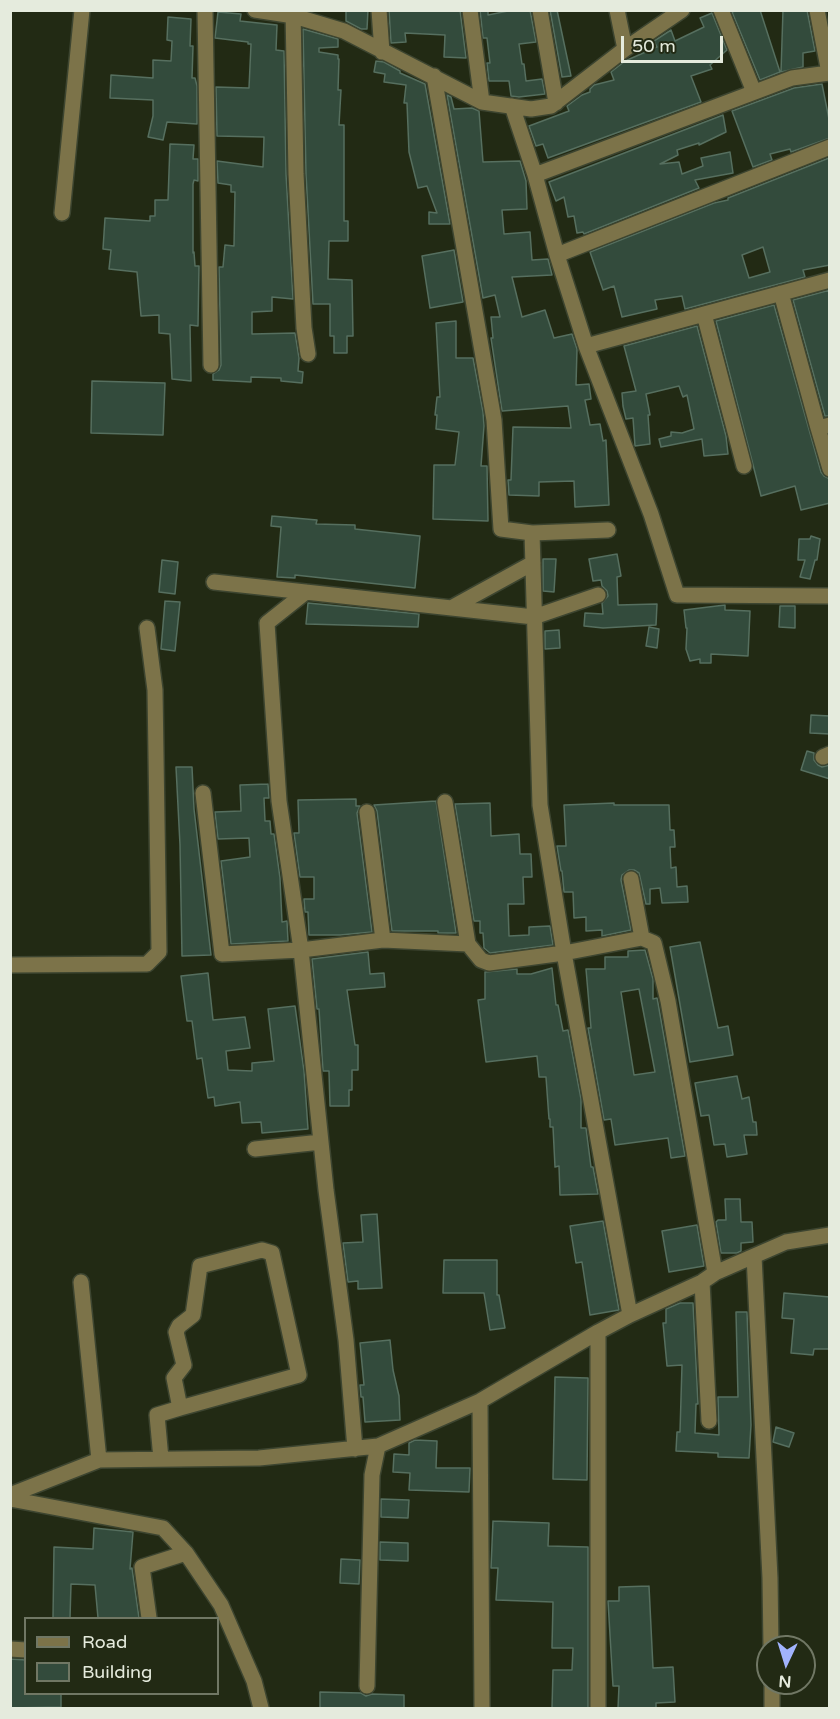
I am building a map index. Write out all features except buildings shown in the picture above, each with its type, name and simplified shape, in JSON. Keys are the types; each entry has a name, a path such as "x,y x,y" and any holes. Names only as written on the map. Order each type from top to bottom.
{"street":[{"path":"62,213 82,10"},
{"path":"205,10 211,365"},
{"path":"255,10 294,13 344,31 482,102 531,109 556,103 626,49 682,10"},
{"path":"379,10 382,52"},
{"path":"470,10 482,102"},
{"path":"540,10 556,103"},
{"path":"616,10 626,49"},
{"path":"721,10 754,92"},
{"path":"535,175 792,78 829,73 817,10"},
{"path":"294,13 296,174 304,328 308,354"},
{"path":"434,76 494,420 501,529 532,533 608,530"},
{"path":"512,106 586,346 651,514 677,595 830,596"},
{"path":"558,255 830,147"},
{"path":"586,346 830,280"},
{"path":"781,293 824,427 830,469"},
{"path":"704,314 744,466"},
{"path":"532,533 540,805 564,953 630,1315"},
{"path":"451,608 533,563"},
{"path":"214,582 534,617 598,595"},
{"path":"306,592 267,623 279,801 301,950 321,1142 346,1340 355,1449"},
{"path":"10,965 147,964 159,952 155,690 147,628"},
{"path":"203,793 222,954 301,950 383,940 468,944"},
{"path":"445,802 468,944 481,960 489,963 564,953 642,938 654,943 668,1000 715,1273"},
{"path":"367,812 383,940"},
{"path":"631,879 642,938"},
{"path":"255,1149 321,1142"},
{"path":"10,1497 99,1460 259,1458 378,1446 480,1401 598,1332 702,1282 715,1273 786,1242 830,1235"},
{"path":"161,1459 157,1415 299,1375 272,1253 262,1250 200,1266 193,1315 179,1326 176,1332 184,1365 174,1378 180,1407"},
{"path":"754,1256 770,1567 771,1635"},
{"path":"81,1282 99,1460"},
{"path":"702,1282 709,1421"},
{"path":"598,1332 598,1708"},
{"path":"480,1401 482,1708"},
{"path":"367,1686 372,1475 378,1446"},
{"path":"10,1497 163,1528 186,1553 221,1605 254,1681 261,1708"},
{"path":"149,1617 142,1567 186,1553"}]}
